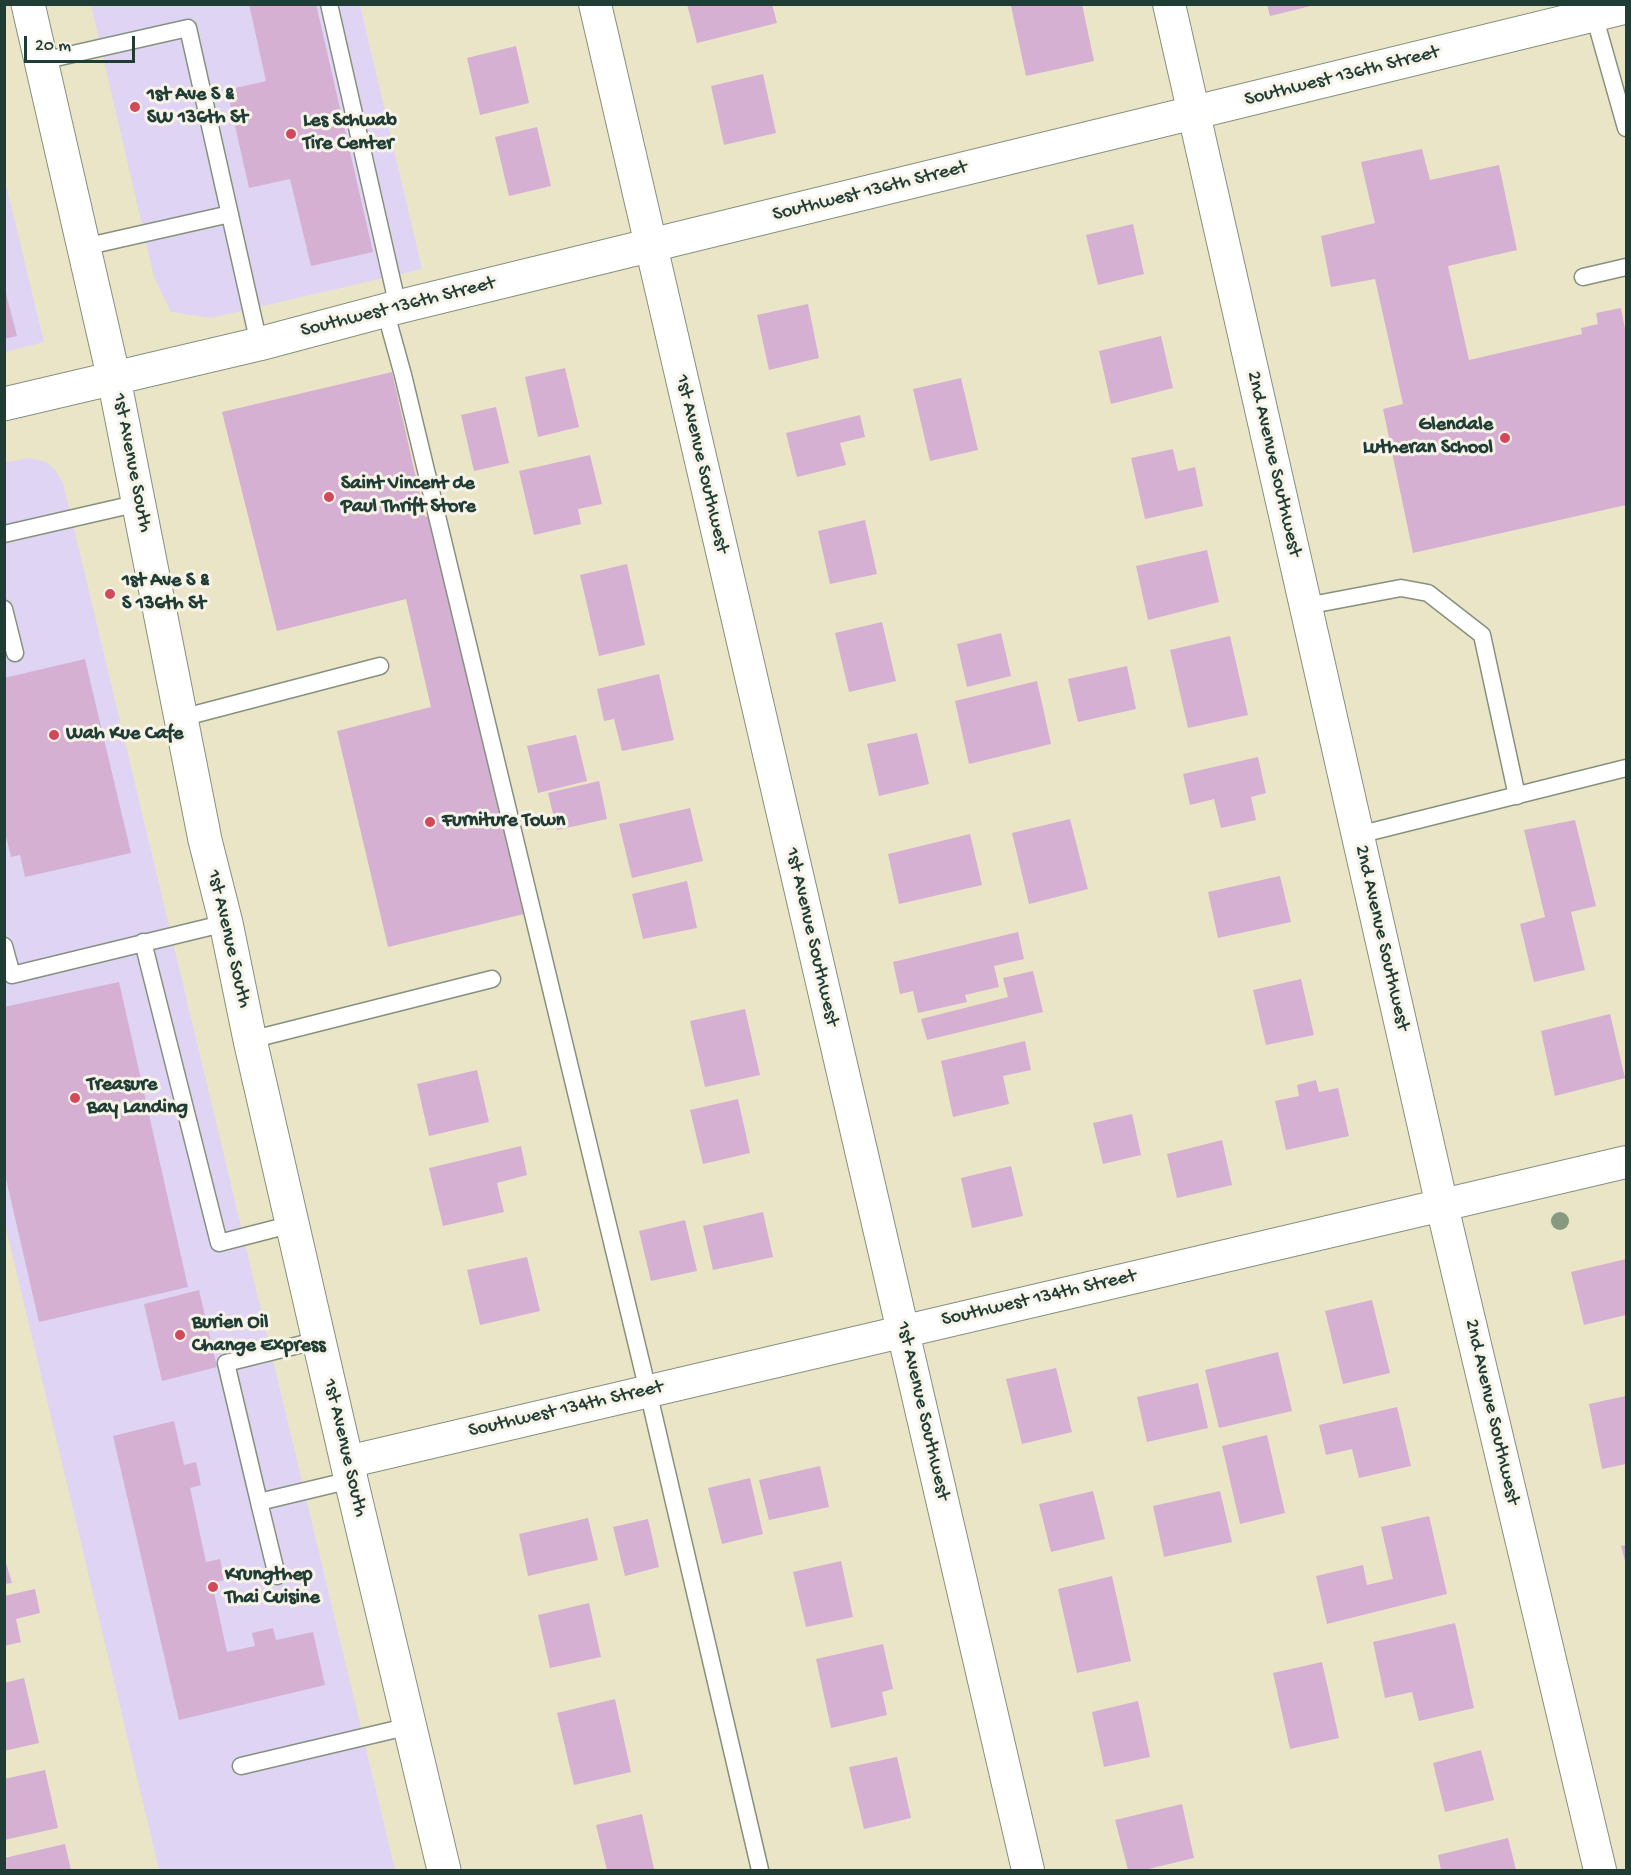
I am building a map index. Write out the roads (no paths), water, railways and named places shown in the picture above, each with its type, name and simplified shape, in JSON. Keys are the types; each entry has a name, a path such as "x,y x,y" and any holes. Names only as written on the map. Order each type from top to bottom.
{"main road":[{"name":"1st Avenue South","path":"28,4 114,379 205,840 226,923 250,1040 349,1471 444,1870"},
{"name":"Southwest 136th Street","path":"4,404 259,344 392,308 1626,7"}],"street":[{"name":"1st Avenue Southwest","path":"595,4 1028,1870"},
{"name":"2nd Avenue Southwest","path":"1169,4 1442,1206 1600,1870"},
{"name":"Southwest 134th Street","path":"349,1471 648,1391 1626,1162"}],"lane":[{"path":"329,4 392,308 403,375 648,1391 760,1870"},
{"path":"1594,15 1626,128"},
{"path":"42,61 188,28 259,344"},
{"path":"84,247 230,214"},
{"path":"1583,277 1626,267"},
{"path":"4,534 139,503"},
{"path":"1306,606 1401,588 1428,593 1482,634 1517,796"},
{"path":"4,609 15,653"},
{"path":"181,718 380,666"},
{"path":"1358,835 1626,768"},
{"path":"4,946 12,975 226,923"},
{"path":"143,942 219,1243 293,1224"},
{"path":"250,1040 492,979"},
{"path":"277,1576 226,1363 319,1340"},
{"path":"259,1502 349,1471"},
{"path":"241,1766 410,1726"}],"place":[{"name":"1st Ave S & SW 136th St","path":"135,107"},
{"name":"Les Schwab Tire Center","path":"291,134"},
{"name":"Glendale Lutheran School","path":"1505,438"},
{"name":"Saint Vincent de Paul Thrift Store","path":"329,497"},
{"name":"1st Ave S & S 136th St","path":"110,594"},
{"name":"Wah Kue Cafe","path":"54,735"},
{"name":"Furniture Town","path":"430,822"},
{"name":"Treasure Bay Landing","path":"75,1098"},
{"name":"Burien Oil Change Express","path":"180,1335"},
{"name":"Krungthep Thai Cuisine","path":"213,1587"}]}
